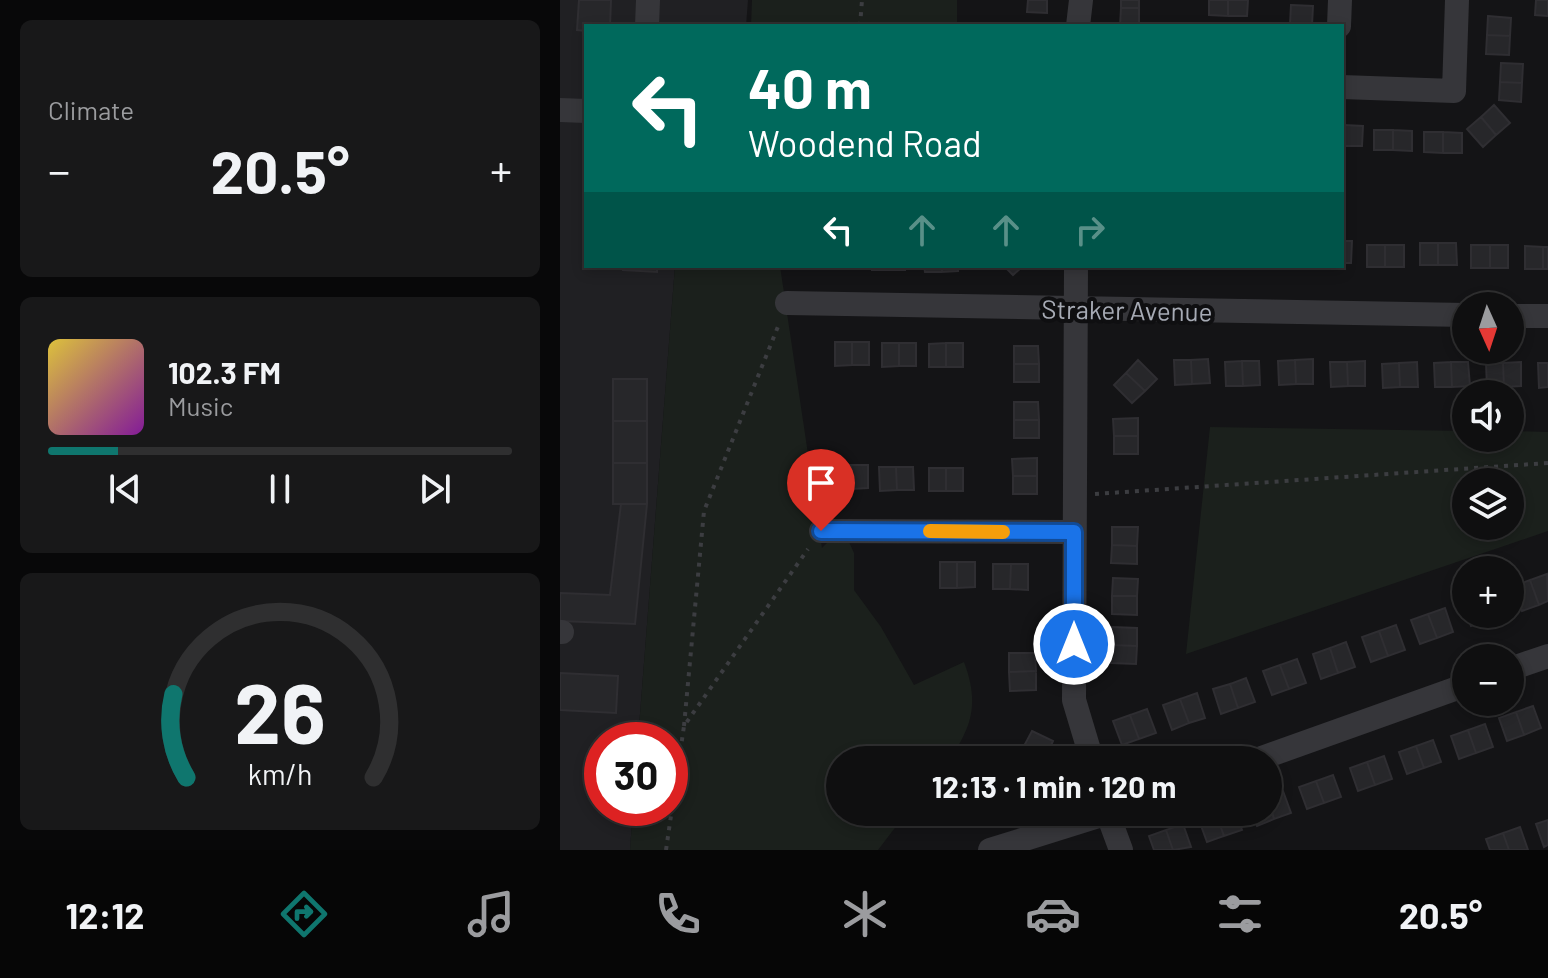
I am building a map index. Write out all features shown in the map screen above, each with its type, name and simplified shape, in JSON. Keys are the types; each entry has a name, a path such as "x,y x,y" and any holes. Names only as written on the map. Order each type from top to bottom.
{"street":[{"path":"647,24 648,0"},
{"path":"1078,24 1081,0"},
{"path":"1339,24 1340,0"},
{"path":"1344,87 1454,91 1457,0"},
{"path":"560,110 584,111"},
{"path":"1076,268 1074,700 1088,746"},
{"name":"Straker Avenue","path":"787,303 1452,315"},
{"path":"1524,316 1548,316"},
{"path":"821,531 1074,532"},
{"path":"1524,664 1548,656"},
{"path":"1282,751 1452,690"},
{"path":"990,850 1065,826"},
{"path":"1113,826 1121,850"}],"path":[{"path":"860,24 862,0"},
{"path":"684,722 704,511 787,303"},
{"path":"1075,495 1548,463"},
{"path":"687,722 821,531"},
{"path":"666,850 669,826"}],"shaded area":[{"path":"560,0 748,0 746,24 584,24 584,268 675,268 639,722 584,722 584,826 632,826 630,850 560,850"},
{"path":"752,0 957,0 957,24 751,24"},
{"path":"675,268 780,268 822,548 830,540 849,542 854,553 854,590 881,627 914,685 964,662 972,702 968,725 958,746 826,746 826,826 896,826 878,850 630,850 632,826 688,826 688,722 639,722"},
{"path":"1210,427 1452,431 1452,452 1524,452 1524,431 1548,432 1548,531 1524,539 1524,468 1452,468 1452,540 1522,540 1474,556 1452,556 1452,564 1186,654"}],"building":[{"path":"579,0 611,0 610,24 584,24 584,31 577,30"},
{"path":"1028,0 1047,0 1047,13 1027,12"},
{"path":"1121,0 1139,0 1139,8 1121,8"},
{"path":"1209,0 1228,0 1228,16 1209,15"},
{"path":"1228,0 1248,0 1247,16 1228,16"},
{"path":"1536,0 1548,0 1548,16 1535,15"},
{"path":"1291,5 1313,6 1312,24 1290,24"},
{"path":"1121,8 1139,8 1139,24 1120,24"},
{"path":"1488,16 1511,18 1510,36 1487,35"},
{"path":"1487,35 1510,36 1509,55 1486,54"},
{"path":"1501,63 1523,64 1522,83 1500,82"},
{"path":"1500,82 1522,83 1521,102 1499,100"},
{"path":"1494,105 1510,123 1496,135 1481,117"},
{"path":"1481,117 1496,135 1483,147 1467,129"},
{"path":"1344,125 1363,126 1362,146 1344,146"},
{"path":"1374,130 1393,130 1393,150 1374,150"},
{"path":"1393,130 1412,131 1412,151 1393,150"},
{"path":"1424,132 1443,132 1443,153 1424,152"},
{"path":"1443,132 1462,133 1462,153 1443,153"},
{"path":"1344,241 1352,241 1351,263 1344,263"},
{"path":"1420,243 1438,243 1438,265 1420,265"},
{"path":"1438,243 1456,243 1457,265 1438,265"},
{"path":"1367,245 1385,245 1385,267 1367,267"},
{"path":"1385,245 1404,245 1404,267 1385,267"},
{"path":"1471,245 1490,245 1490,268 1471,268"},
{"path":"1490,245 1508,245 1508,268 1490,268"},
{"path":"1525,246 1543,247 1543,269 1525,269"},
{"path":"1543,247 1548,247 1548,269 1543,269"},
{"path":"657,268 657,272 623,270"},
{"path":"924,268 942,268 942,272 925,272"},
{"path":"942,268 958,268 958,271 942,272"},
{"path":"1006,268 1021,268 1013,275"},
{"path":"835,342 852,342 852,365 835,366"},
{"path":"852,342 869,342 869,365 852,365"},
{"path":"882,343 899,343 899,366 882,367"},
{"path":"899,343 916,343 916,366 899,366"},
{"path":"946,343 946,367 929,367 929,344"},
{"path":"946,343 963,343 963,367 946,367"},
{"path":"1014,346 1038,346 1039,364 1014,364"},
{"path":"1208,359 1210,383 1192,384 1191,360"},
{"path":"1313,359 1313,384 1296,384 1295,360"},
{"path":"1138,360 1157,379 1145,391 1126,373"},
{"path":"1174,360 1191,360 1192,384 1175,385"},
{"path":"1295,360 1296,384 1279,385 1278,361"},
{"path":"1242,361 1243,386 1226,386 1225,362"},
{"path":"1242,361 1259,361 1260,385 1243,386"},
{"path":"1365,361 1365,386 1348,386 1347,362"},
{"path":"1330,362 1347,362 1348,386 1331,387"},
{"path":"1417,362 1418,387 1400,387 1399,363"},
{"path":"1451,362 1452,387 1435,387 1434,363"},
{"path":"1451,362 1468,364 1470,380 1452,380 1452,387"},
{"path":"1399,363 1400,387 1383,388 1382,364"},
{"path":"1538,363 1548,363 1548,387 1539,388"},
{"path":"1014,364 1039,364 1039,382 1014,382"},
{"path":"1486,364 1503,364 1504,380 1487,380"},
{"path":"1503,364 1521,364 1521,380 1504,380"},
{"path":"1126,373 1145,391 1132,403 1114,385"},
{"path":"613,379 647,379 647,421 613,421"},
{"path":"1014,402 1038,402 1039,420 1014,420"},
{"path":"1138,418 1138,436 1114,436 1113,419"},
{"path":"1014,420 1039,420 1039,438 1014,438"},
{"path":"613,421 647,421 647,463 613,463"},
{"path":"1114,436 1138,436 1138,454 1114,454"},
{"path":"1037,458 1037,476 1013,476 1012,459"},
{"path":"613,463 647,463 647,504 613,504"},
{"path":"851,465 868,465 868,488 851,489"},
{"path":"851,465 851,489 835,489 834,466"},
{"path":"879,467 896,467 897,490 880,491"},
{"path":"896,467 913,467 914,490 897,490"},
{"path":"929,468 946,468 946,491 929,491"},
{"path":"946,468 963,468 963,491 946,491"},
{"path":"1013,476 1037,476 1037,494 1013,494"},
{"path":"621,504 647,504 635,624 560,621 560,593 610,595"},
{"path":"1112,527 1138,527 1137,546 1112,545"},
{"path":"1112,545 1137,546 1137,564 1111,563"},
{"path":"940,562 957,562 957,588 940,588"},
{"path":"957,562 975,562 975,587 957,588"},
{"path":"993,564 1011,564 1010,589 993,589"},
{"path":"1011,564 1028,564 1028,590 1010,589"},
{"path":"1547,574 1548,601 1539,605 1530,580"},
{"path":"1113,578 1138,579 1137,596 1112,596"},
{"path":"1530,580 1539,605 1524,610 1524,582"},
{"path":"1112,596 1137,596 1137,615 1112,614"},
{"path":"1445,608 1453,632 1437,638 1428,614"},
{"path":"1428,614 1437,638 1420,644 1411,620"},
{"path":"1396,625 1405,650 1388,656 1379,631"},
{"path":"1112,627 1137,628 1137,646 1111,645"},
{"path":"1379,631 1388,656 1371,662 1362,637"},
{"path":"1346,642 1355,667 1338,673 1330,648"},
{"path":"1111,645 1137,646 1136,664 1111,663"},
{"path":"1330,648 1338,673 1321,679 1313,654"},
{"path":"1009,653 1035,653 1036,671 1009,672"},
{"path":"1297,659 1306,683 1289,689 1280,665"},
{"path":"1280,665 1289,689 1272,695 1263,671"},
{"path":"1036,671 1036,690 1010,691 1009,672"},
{"path":"560,673 618,676 616,713 560,710"},
{"path":"1246,678 1255,702 1238,708 1230,684"},
{"path":"1230,684 1238,708 1221,714 1213,689"},
{"path":"1197,693 1205,718 1189,723 1180,699"},
{"path":"1180,699 1189,723 1172,730 1163,705"},
{"path":"1533,706 1541,728 1524,735 1517,716 1524,716 1524,709"},
{"path":"1147,709 1156,733 1139,739 1130,715"},
{"path":"1130,715 1139,739 1122,745 1113,721"},
{"path":"1517,716 1524,735 1507,741 1499,718"},
{"path":"1485,724 1493,747 1476,753 1468,730"},
{"path":"1468,730 1476,753 1459,759 1451,736"},
{"path":"1032,731 1053,741 1051,746 1024,746"},
{"path":"1433,740 1441,762 1424,768 1416,746"},
{"path":"1416,746 1424,768 1407,774 1399,752"},
{"path":"1384,756 1392,779 1375,785 1367,762"},
{"path":"1367,762 1375,785 1358,791 1350,768"},
{"path":"1333,775 1341,797 1324,803 1316,781"},
{"path":"1316,781 1324,803 1307,809 1299,787"},
{"path":"1282,791 1291,813 1282,816"},
{"path":"1548,820 1548,845 1544,847 1536,824"},
{"path":"1184,826 1191,847 1173,850 1166,830"},
{"path":"1201,826 1220,826 1224,836 1207,842"},
{"path":"1220,826 1240,826 1242,830 1224,836"},
{"path":"1520,827 1528,850 1509,850 1503,833"},
{"path":"1166,830 1173,850 1154,850 1149,836"},
{"path":"1503,833 1509,850 1490,850 1486,839"}],"slow traffic":[{"path":"930,531 1003,532"}],"route":[{"path":"821,531 1074,532 1074,644"}]}
